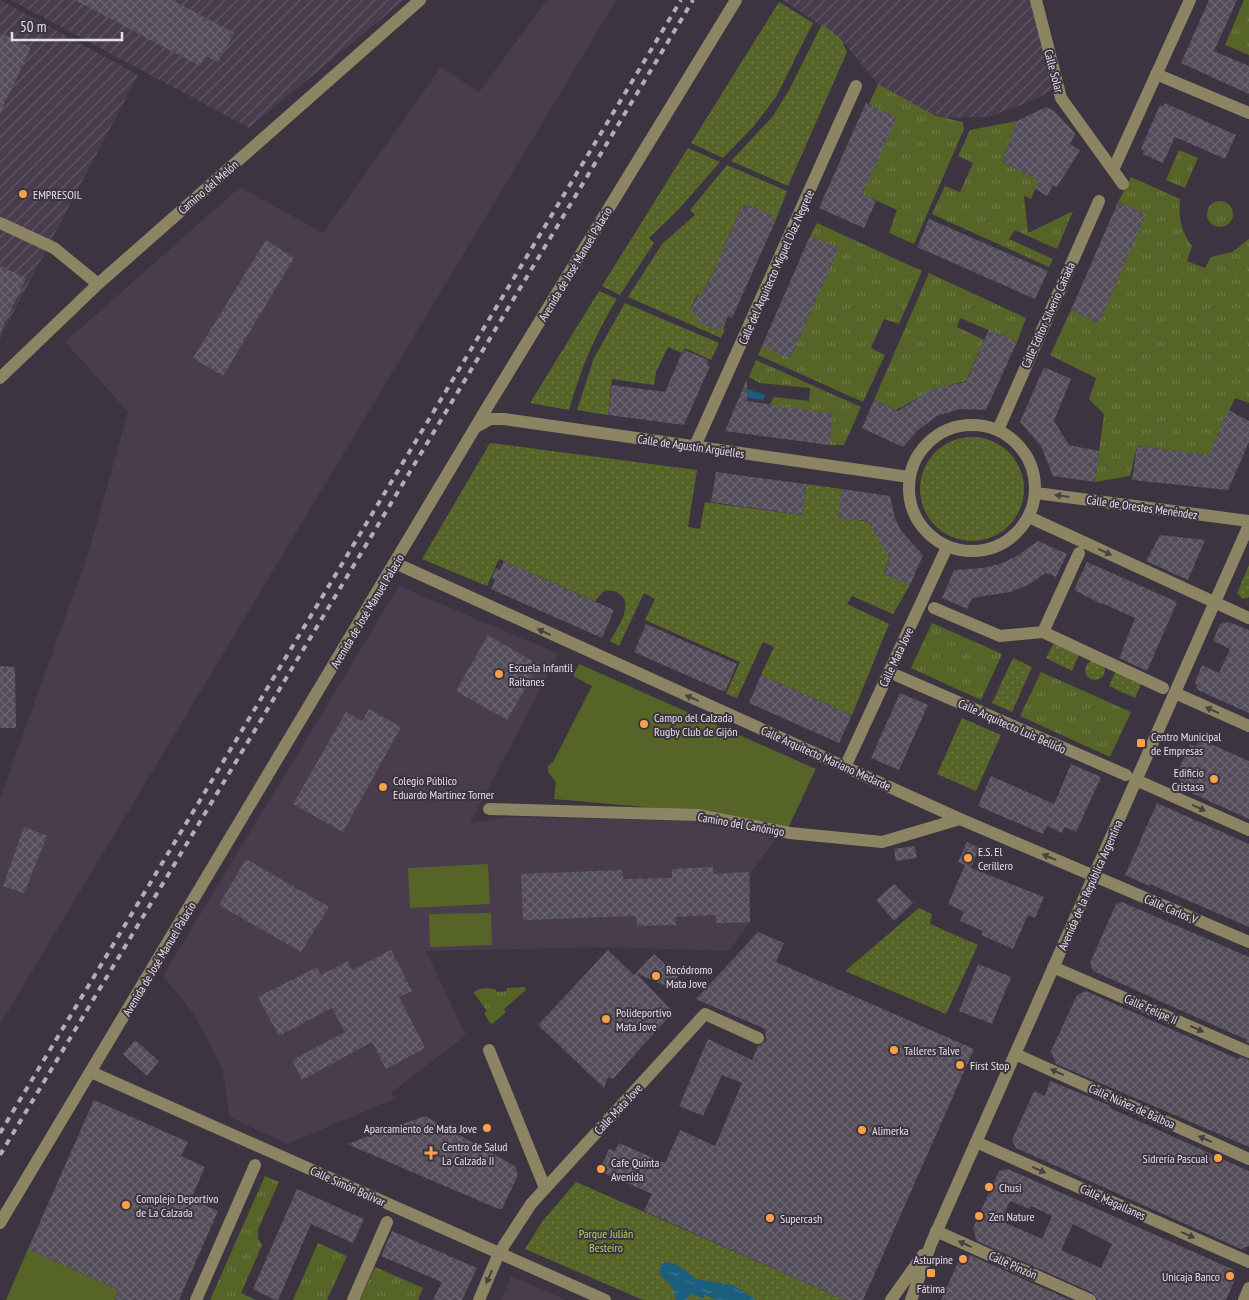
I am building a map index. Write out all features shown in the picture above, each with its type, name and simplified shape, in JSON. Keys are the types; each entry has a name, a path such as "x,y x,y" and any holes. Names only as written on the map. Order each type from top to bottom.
{"street":[{"name":"Camino del Melón","path":"0,378 98,284 420,0"},
{"name":"Avenida de José Manuel Palacio","path":"0,1223 475,428 736,0"},
{"name":"Calle Solar","path":"1036,0 1061,98 1123,184"},
{"path":"1113,170 1190,0"},
{"path":"1156,74 1249,113"},
{"name":"Calle del Arquitecto Miguel Díaz Negrete","path":"695,446 856,86"},
{"name":"Calle Editor Silverio Cañada","path":"998,430 1099,201"},
{"path":"0,223 54,248 98,284"},
{"name":"Calle de Agustín Argüelles","path":"475,428 490,419 504,419 909,478"},
{"path":"979,425 998,430 1014,440 1027,455 1034,473 1036,493 1029,517 1018,533 1003,544 985,551 966,552 947,547 929,536 916,519 909,499 909,478 915,459 927,444 942,432 960,426 979,425"},
{"name":"Calle de Orestes Menéndez","path":"1036,493 1249,521"},
{"path":"1029,517 1249,618"},
{"name":"Avenida de la República Argentina","path":"911,1300 930,1244 1094,876 1131,778 1175,693 1249,525"},
{"name":"Calle Mata Jove","path":"845,767 947,547"},
{"path":"1043,632 1079,553"},
{"name":"Calle Arquitecto Mariano Medarde","path":"395,563 960,819 1094,876"},
{"path":"934,608 1000,636 1043,632 1163,688"},
{"name":"Calle Arquitecto Luis Bellido","path":"898,676 1249,830"},
{"path":"1175,693 1249,726"},
{"name":"Camino del Canónigo","path":"489,809 698,816 790,833 882,842 960,819"},
{"name":"Calle Carlos V","path":"1094,876 1249,942"},
{"name":"Calle Felipe II","path":"1054,967 1249,1052"},
{"name":"Calle Mata Jove","path":"479,1300 499,1253 531,1204 705,1014 758,1038"},
{"path":"489,1050 545,1188"},
{"name":"Calle Núñez de Balboa","path":"1015,1054 1249,1159"},
{"name":"Calle Simón Bolivar","path":"91,1072 605,1300"},
{"name":"Calle Magallanes","path":"976,1142 1249,1262"},
{"path":"196,1300 255,1165"},
{"path":"353,1300 387,1222"},
{"name":"Calle Pinzón","path":"936,1231 1090,1300"},
{"name":"Avenida de la República Argentina","path":"891,1300 930,1244"},
{"path":"1244,1300 1249,1288"}],"shaded area":[{"path":"0,0 138,75 0,338"},
{"path":"11,0 404,0 249,128"},
{"path":"547,0 616,0 0,1025 0,798 89,551 128,412 65,342 240,187 323,233 441,67 479,92"},
{"path":"783,0 1032,0 1053,89 1036,99 989,117 945,118 926,111 878,84 841,39"},
{"path":"399,586 559,654 470,823 507,817 699,821 777,837 751,872 750,922 729,951 606,947 426,951 466,1035 391,1093 397,1098 287,1144 230,1117 222,1068 193,1013 163,976"},
{"path":"511,1276 566,1300 501,1300"}],"green space":[{"path":"1244,0 1249,0 1249,55 1225,45"},
{"path":"779,2 813,23 776,97 753,127 723,158 691,143"},
{"path":"822,24 841,39 847,52 788,186 731,161 773,116 789,90"},
{"path":"878,84 936,116 963,122 964,129 914,244 889,233 897,210 862,194 896,117 869,104"},
{"path":"1017,121 1002,162 1039,180 1031,199 1024,196 1028,233 1073,211 1057,249 1015,230 1009,239 1053,259 1049,267 932,214 945,186 960,192 973,163 958,156 970,130"},
{"path":"688,148 720,162 678,210 649,238 654,243 620,295 602,286"},
{"path":"1179,150 1198,158 1185,188 1166,180"},
{"path":"727,165 787,191 775,222 772,221 773,216 748,205 747,207 742,206 724,246 725,248 701,296 697,295 689,311 699,316 697,321 717,330 719,327 725,329 721,338 628,297 662,244 695,215 690,210"},
{"path":"1131,177 1180,199 1179,212 1181,224 1192,246 1187,261 1205,268 1211,257 1232,252 1249,239 1249,403 1235,398 1209,455 1137,446 1130,476 1095,482 1104,414 1089,399 1096,378 1050,355 1071,310 1099,323 1145,214 1118,202"},
{"path":"1220,201 1229,205 1233,214 1229,223 1220,227 1211,223 1207,214 1211,205"},
{"path":"817,223 922,271 899,324 884,319 871,348 885,355 863,402 758,355 762,346 790,358 838,249 810,236"},
{"path":"929,273 1026,318 1017,342 960,318 957,327 984,340 966,381 930,392 896,410 874,400"},
{"path":"599,291 617,299 589,353 569,410 530,403"},
{"path":"625,303 719,343 711,360 685,348 682,353 668,347 656,372 654,385 612,379 608,415 577,410 594,358"},
{"path":"756,360 861,407 844,445 829,445 769,406 774,397 809,401 810,388 760,383 749,377"},
{"path":"972,437 992,441 1009,452 1020,469 1024,489 1020,509 1009,526 992,537 972,541 952,537 935,526 924,509 920,489 924,469 935,452 952,441"},
{"path":"490,443 697,470 688,527 700,529 705,502 802,515 806,484 842,489 839,517 870,522 890,557 883,573 910,585 893,614 852,596 847,604 889,624 852,715 761,675 774,647 763,642 737,698 726,694 740,662 645,620 655,599 644,593 619,646 610,641 625,609 623,597 616,592 603,592 595,601 499,559 487,586 422,559"},
{"path":"1249,565 1249,597 1243,599 1237,593"},
{"path":"932,623 1002,654 981,700 911,668"},
{"path":"1054,642 1079,654 1072,671 1046,658"},
{"path":"1013,658 1032,667 1012,712 992,703"},
{"path":"1095,660 1102,663 1105,670 1102,677 1095,680 1088,677 1085,670 1088,663"},
{"name":"Campo del Calzada Rugby Club de Gijón","path":"579,664 816,769 787,830 702,812 554,799 556,782 548,772 548,766 553,762 592,686 573,676"},
{"path":"1116,670 1142,682 1135,698 1109,686"},
{"path":"1041,672 1131,712 1110,757 1020,716"},
{"path":"962,718 1001,735 976,791 937,774"},
{"path":"488,864 490,904 410,908 408,868"},
{"path":"919,908 932,914 930,924 978,945 946,1014 845,971"},
{"path":"491,913 492,945 430,947 429,914"},
{"path":"525,987 526,990 504,1009 506,1012 492,1024 484,1013 487,1011 474,993 484,988 495,989 497,992 507,991 507,988"},
{"path":"265,1176 279,1182 258,1229 258,1238 262,1245 241,1293 256,1300 210,1300"},
{"name":"Parque Julián Besteiro","path":"576,1182 845,1300 643,1300 525,1249 542,1222"},
{"path":"318,1243 347,1256 327,1300 293,1300"},
{"path":"28,1249 119,1290 115,1300 6,1300"},
{"path":"375,1267 423,1288 418,1300 360,1300"}],"water":[{"path":"747,389 765,395 763,400 743,397"},
{"path":"667,1262 678,1265 696,1279 733,1285 757,1300 717,1300 705,1295 703,1299 691,1293 687,1300 675,1300 672,1288 659,1273 661,1264"}],"building":[{"path":"75,0 172,0 234,33 218,62 206,56 200,66"},
{"path":"1209,0 1237,0 1214,51 1249,66 1249,94 1181,63"},
{"path":"0,33 31,47 0,113"},
{"path":"866,103 897,117 862,194 876,201 864,228 819,208"},
{"path":"1165,103 1236,135 1225,159 1175,137 1163,163 1143,154 1144,151 1141,149 1150,128 1160,105 1163,107"},
{"path":"1046,107 1054,111 1073,131 1075,134 1070,144 1080,150 1057,187 1053,185 1047,196 1034,188 1039,180 1002,162 1017,121"},
{"path":"1118,202 1146,214 1099,323 1071,310"},
{"path":"748,205 774,216 772,221 775,222 732,318 728,316 723,329 719,327 717,330 697,321 699,316 689,312 698,295 701,296 711,277 742,206 746,208"},
{"path":"929,219 1048,271 1035,299 917,247"},
{"path":"810,236 839,248 790,359 762,346"},
{"path":"266,240 294,258 223,376 193,358"},
{"path":"0,266 26,278 0,333"},
{"path":"989,329 1017,342 986,410 959,409 937,416 918,430 903,447 862,428 874,400 898,411 932,389 966,382"},
{"path":"685,350 708,360 707,364 710,366 684,425 608,415 612,385 665,392"},
{"path":"1044,367 1071,379 1054,421 1069,445 1099,451 1095,482 1053,476 1041,446 1020,422"},
{"path":"747,379 747,401 833,414 829,445 725,431"},
{"path":"1228,410 1249,421 1249,442 1228,490 1132,480 1137,446 1209,455"},
{"path":"716,472 806,484 802,515 711,502"},
{"path":"842,489 890,496 895,518 901,531 923,555 910,585 883,573 890,559 868,521 838,518"},
{"path":"1160,535 1205,540 1188,580 1146,561"},
{"path":"1038,541 1067,554 1056,577 1046,573 1028,585 1010,592 972,598 967,609 942,598 954,570 983,568 1000,564 1017,556"},
{"path":"504,561 614,610 602,638 491,589 495,580 492,578 496,568 500,570"},
{"path":"1087,562 1177,602 1147,671 1119,658 1135,618 1074,590"},
{"path":"1229,622 1249,630 1249,713 1198,690 1195,682 1202,665 1219,673 1230,649 1213,641 1220,624"},
{"path":"646,624 737,664 725,692 634,652"},
{"name":"Escuela Infantil Raitanes","path":"488,635 539,665 507,720 456,691"},
{"path":"0,666 15,667 16,728 0,728"},
{"path":"761,675 852,715 839,743 749,703"},
{"path":"900,693 928,705 899,770 871,758"},
{"path":"369,709 401,727 343,832 293,804 346,712 362,721"},
{"name":"Edificio Cristasa","path":"1199,739 1249,761 1249,819 1178,787 1181,780 1175,778 1190,744 1196,747"},
{"path":"1071,764 1101,777 1076,832 1065,827 1062,833 1047,826 1043,834 978,806 991,776 1054,804"},
{"path":"1157,803 1249,844 1249,927 1125,875"},
{"path":"24,827 47,836 24,893 3,886"},
{"path":"967,842 979,848 971,868 1044,897 1035,918 1028,915 1013,949 981,935 983,931 960,921 964,912 948,904 965,865 958,862"},
{"path":"915,846 917,858 896,861 894,849"},
{"path":"246,859 329,907 301,952 219,905"},
{"path":"713,867 713,874 749,872 750,922 716,923 716,915 675,917 676,925 637,926 636,916 523,920 521,874 622,870 623,879 672,878 672,869"},
{"path":"894,884 913,903 894,921 876,900"},
{"path":"1122,902 1249,957 1249,1043 1246,1042 1247,1040 1093,971 1090,963 1116,904"},
{"path":"758,932 784,943 776,962 974,1049 863,1300 845,1300 644,1211 652,1194 599,1171 609,1149 615,1151 619,1143 665,1163 680,1130 715,1146 742,1083 722,1075 703,1116 679,1106 708,1039 752,1060 758,1046 766,1041 765,1029 696,999"},
{"path":"391,950 412,991 399,997 425,1048 386,1069 372,1042 302,1080 292,1060 345,1032 332,1008 279,1036 258,997 317,967 321,975 348,961 352,970"},
{"name":"Polideportivo Mata Jove","path":"608,950 634,975 636,973 673,1012 613,1079 608,1077 604,1088 538,1025"},
{"name":"Rocódromo Mata Jove","path":"654,954 678,977 668,987 636,973"},
{"path":"978,964 1011,977 992,1024 959,1011"},
{"path":"1086,991 1238,1059 1240,1057 1249,1060 1249,1147 1056,1064 1051,1051 1077,995"},
{"path":"135,1040 159,1061 147,1076 123,1054"},
{"path":"1050,1081 1111,1106 1110,1108 1249,1171 1249,1246 1241,1249 1016,1148 1012,1140 1034,1091 1045,1096"},
{"name":"Complejo Deportivo de La Calzada","path":"94,1100 188,1142 181,1156 205,1167 191,1199 218,1211 179,1300 115,1300 119,1290 28,1249"},
{"name":"Centro de Salud La Calzada II","path":"425,1116 515,1166 518,1175 502,1209 347,1144"},
{"path":"1008,1169 1234,1270 1236,1277 1226,1300 1098,1300 1093,1293 977,1241 973,1228 999,1171","holes":["1010,1201 1030,1209 1031,1206 1052,1216 1042,1239 1001,1221","1073,1224 1112,1244 1101,1268 1061,1250"]},
{"path":"297,1189 364,1219 353,1243 311,1224 278,1300 275,1300 253,1289"},
{"path":"392,1231 477,1268 462,1300 433,1300 442,1282 381,1256"},
{"path":"970,1255 1070,1300 941,1300 959,1260"}],"railway":[{"path":"0,1133 681,0"},
{"path":"0,1155 693,0"}],"place":[{"name":"EMPRESOIL","path":"23,194"},
{"name":"Escuela Infantil Raitanes","path":"499,674"},
{"name":"Campo del Calzada Rugby Club de Gijón","path":"644,724"},
{"name":"Centro Municipal de Empresas","path":"1141,743"},
{"name":"Edificio Cristasa","path":"1214,779"},
{"name":"Colegio Público Eduardo Martínez Torner","path":"383,787"},
{"name":"E.S. El Cerillero","path":"968,858"},
{"name":"Rocódromo Mata Jove","path":"656,976"},
{"name":"Polideportivo Mata Jove","path":"606,1019"},
{"name":"Talleres Talve","path":"894,1050"},
{"name":"First Stop","path":"960,1065"},
{"name":"Aparcamiento de Mata Jove","path":"487,1128"},
{"name":"Alimerka","path":"862,1130"},
{"name":"Centro de Salud La Calzada II","path":"431,1153"},
{"name":"Sidrería Pascual","path":"1218,1158"},
{"name":"Cafe Quinta Avenida","path":"601,1169"},
{"name":"Chusi","path":"989,1187"},
{"name":"Complejo Deportivo de La Calzada","path":"126,1205"},
{"name":"Zen Nature","path":"979,1216"},
{"name":"Supercash","path":"770,1218"},
{"name":"Asturpine","path":"963,1259"},
{"name":"Fátima","path":"931,1273"},
{"name":"Unicaja Banco","path":"1230,1276"}]}
